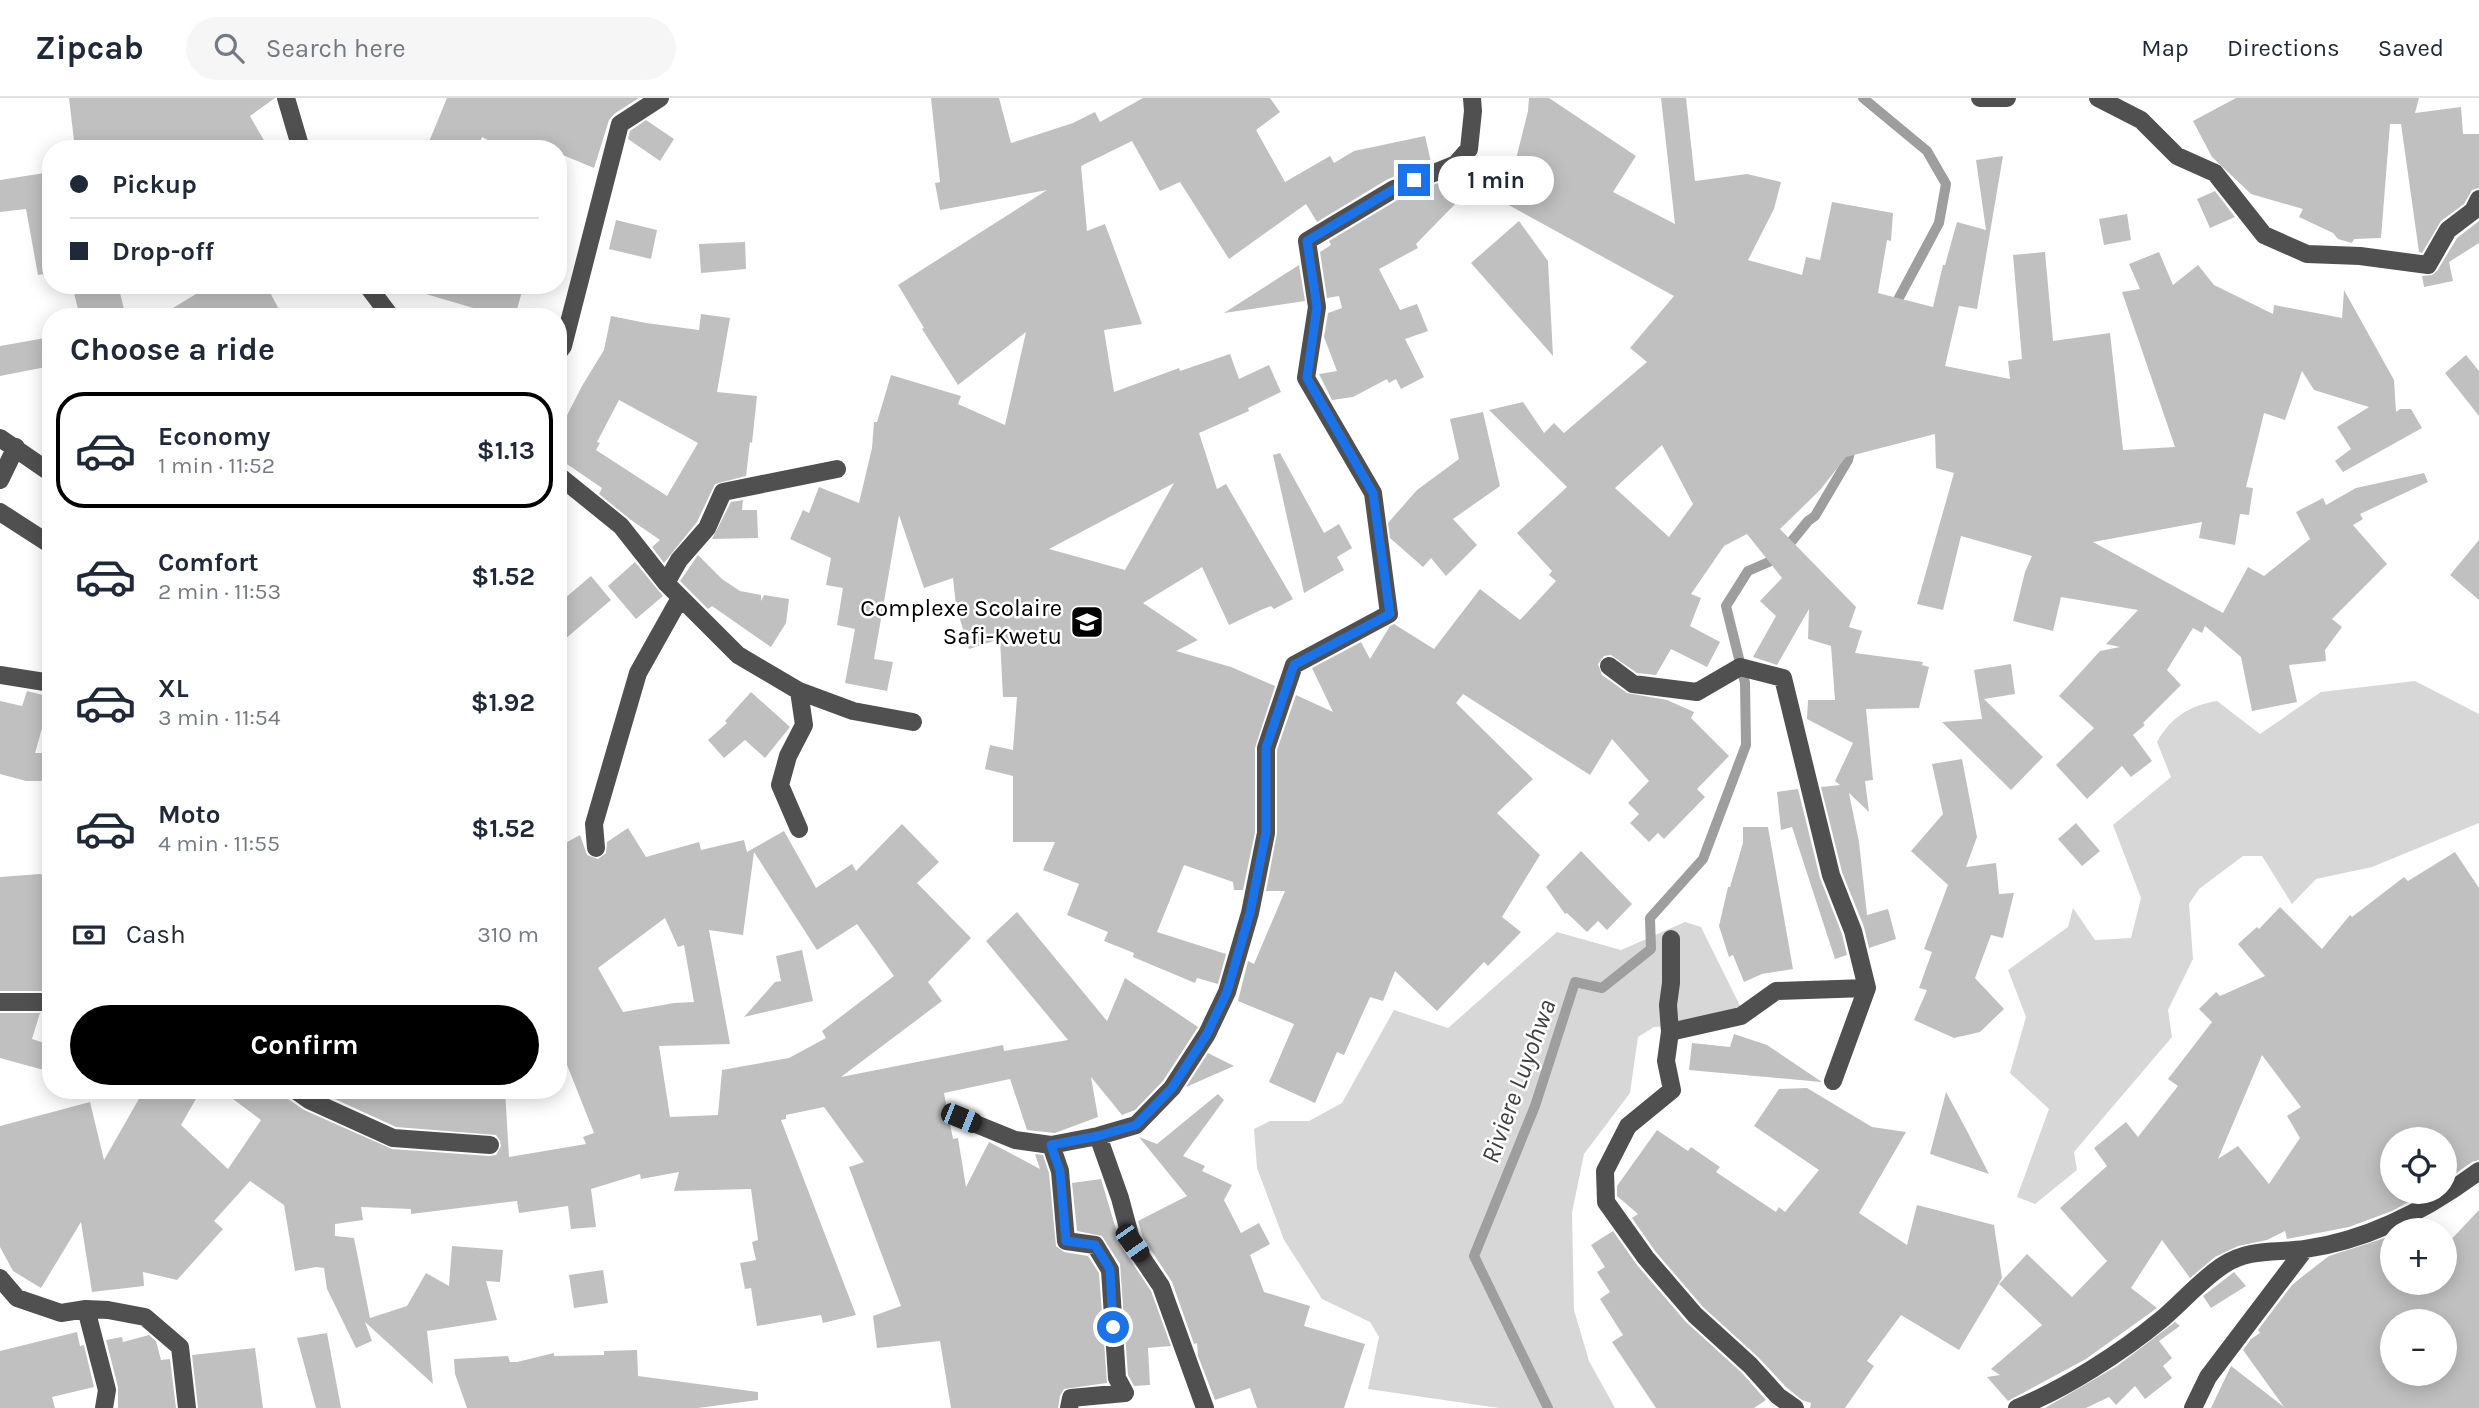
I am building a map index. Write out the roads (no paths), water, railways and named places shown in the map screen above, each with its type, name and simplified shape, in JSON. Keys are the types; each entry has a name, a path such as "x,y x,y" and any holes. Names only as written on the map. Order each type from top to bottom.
{"street":[{"path":"286,98 299,140"},
{"path":"567,330 620,124 660,98"},
{"path":"961,1118 1015,1140 1051,1145 1136,1125 1172,1088 1207,1034 1227,992 1250,913 1266,832 1266,748 1294,665 1390,614 1373,493 1307,378 1317,307 1307,241 1394,189 1456,164 1469,149 1472,98"},
{"path":"1980,98 2007,98"},
{"path":"2098,98 2141,120 2178,156 2215,173 2264,235 2307,254 2360,256 2428,265 2448,230 2473,211 2479,199"},
{"path":"0,438 42,466"},
{"path":"0,480 16,447"},
{"path":"666,583 679,560 707,528 723,492 837,469"},
{"path":"567,482 621,526 666,583 738,655 799,691 853,711 913,722"},
{"path":"0,512 42,539"},
{"path":"596,848 594,824 638,673 680,598"},
{"path":"1609,666 1633,684 1697,692 1740,667 1783,678 1831,875 1853,931 1867,988 1833,1081"},
{"path":"0,675 42,682"},
{"path":"799,691 804,725 788,756 780,785 799,829"},
{"path":"1671,939 1668,1005 1670,1032 1666,1061 1672,1090 1628,1126 1605,1171 1606,1202 1646,1258 1695,1315 1750,1364 1778,1396 1795,1408"},
{"path":"1670,1032 1741,1016 1776,991 1867,988"},
{"path":"0,1002 42,1002"},
{"path":"308,1099 393,1138 489,1144"},
{"path":"1098,1136 1120,1198 1132,1243 1161,1286 1205,1408"},
{"path":"1051,1145 1060,1171 1066,1241 1095,1245 1110,1269 1117,1378 1125,1394 1071,1398 1069,1408"},
{"path":"2017,1408 2048,1396 2096,1366 2160,1320 2222,1266 2244,1255 2265,1250 2305,1249 2353,1238 2402,1220 2475,1180"},
{"path":"2193,1408 2208,1377 2305,1249"},
{"path":"0,1278 17,1298 61,1313 86,1309 108,1310 145,1317 180,1347 187,1408"},
{"path":"86,1309 107,1390 104,1408"}],"waterway":[{"name":"Riviere Luyohwa","path":"1863,98 1927,151 1946,184 1939,223 1893,309"},
{"name":"Riviere Luyohwa","path":"1548,1408 1474,1256 1535,1106 1575,982 1602,988 1651,949 1650,918 1703,859 1746,745 1745,683 1726,606 1748,571 1778,558 1815,516 1848,460 1852,443"}],"place":[{"name":"Complexe Scolaire Safi-Kwetu","path":"1087,622"}]}
